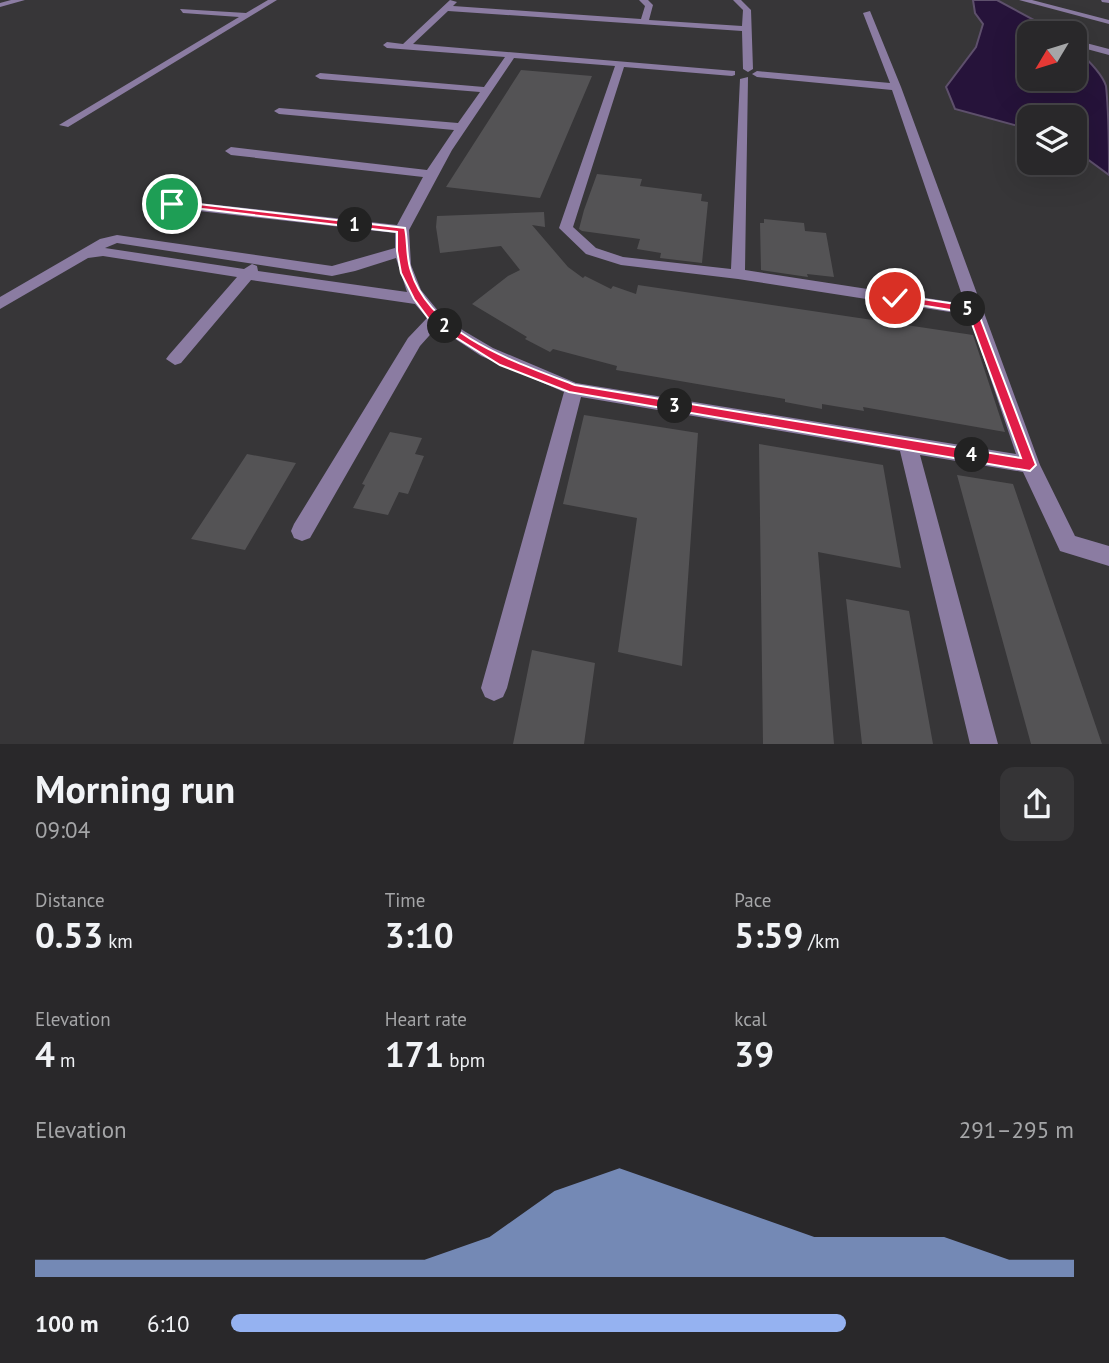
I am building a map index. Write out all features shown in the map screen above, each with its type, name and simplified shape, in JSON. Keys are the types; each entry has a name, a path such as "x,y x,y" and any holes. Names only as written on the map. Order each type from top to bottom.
{"street":[{"path":"0,5 21,0"},
{"path":"64,125 273,0"},
{"path":"407,46 454,0"},
{"path":"643,0 649,5 645,23"},
{"path":"737,0 747,10 750,74 741,139 738,274"},
{"path":"1023,0 1109,22"},
{"path":"446,8 746,29"},
{"path":"183,10 247,15"},
{"path":"867,13 896,87 1030,465 1068,544 1109,556"},
{"path":"387,45 620,65 732,73 735,70 750,74 896,87"},
{"path":"1087,46 1109,52"},
{"path":"511,56 432,174 402,230 401,251 406,273 419,299 435,320 503,362 573,389 1030,465"},
{"path":"620,65 566,228 591,251 621,261 738,274 973,310"},
{"path":"320,76 486,90"},
{"path":"279,111 462,127"},
{"path":"231,151 432,174"},
{"path":"172,204 402,230"},
{"path":"0,304 105,242 117,239 332,271 350,268 401,251"},
{"path":"151,259 164,247"},
{"path":"82,256 103,252 419,299"},
{"path":"175,359 258,261"},
{"path":"302,531 414,341 435,320"},
{"path":"494,688 573,389"},
{"path":"908,445 984,744"}],"shaded area":[{"path":"973,0 997,0 1036,21 1017,21 1017,91 1087,91 1087,60 1097,71 1106,86 1109,175 1087,159 1087,105 1017,105 1017,126 955,109 946,87 976,47 983,24 975,13"}],"building":[{"path":"521,70 592,76 540,198 446,187"},
{"path":"597,174 642,179 640,186 702,194 701,201 708,202 702,263 660,258 661,253 637,249 640,239 579,229"},
{"path":"544,212 545,227 532,225 568,267 583,278 585,276 611,289 613,286 636,294 638,285 973,335 1005,432 863,407 864,411 822,404 822,409 785,402 785,399 616,370 617,366 553,349 550,352 472,304 520,270 501,246 440,253 436,227 437,216"},
{"path":"764,219 804,223 805,231 826,233 834,277 807,274 808,277 761,270 760,223 764,223"},
{"path":"584,415 698,433 682,666 618,652 637,518 563,504"},
{"path":"390,432 422,438 415,454 424,456 408,494 399,492 388,515 353,508 365,485 362,484"},
{"path":"759,444 883,465 901,568 818,552 834,744 763,744"},
{"path":"247,454 296,463 245,550 191,539"},
{"path":"957,475 1013,484 1102,744 1031,744"},
{"path":"846,599 909,611 933,744 862,744"},
{"path":"532,650 595,663 584,744 513,744"}],"route":[{"path":"172,204 402,230 401,251 406,273 419,299 435,320 503,362 573,389 1030,465 973,310 895,298"}]}
